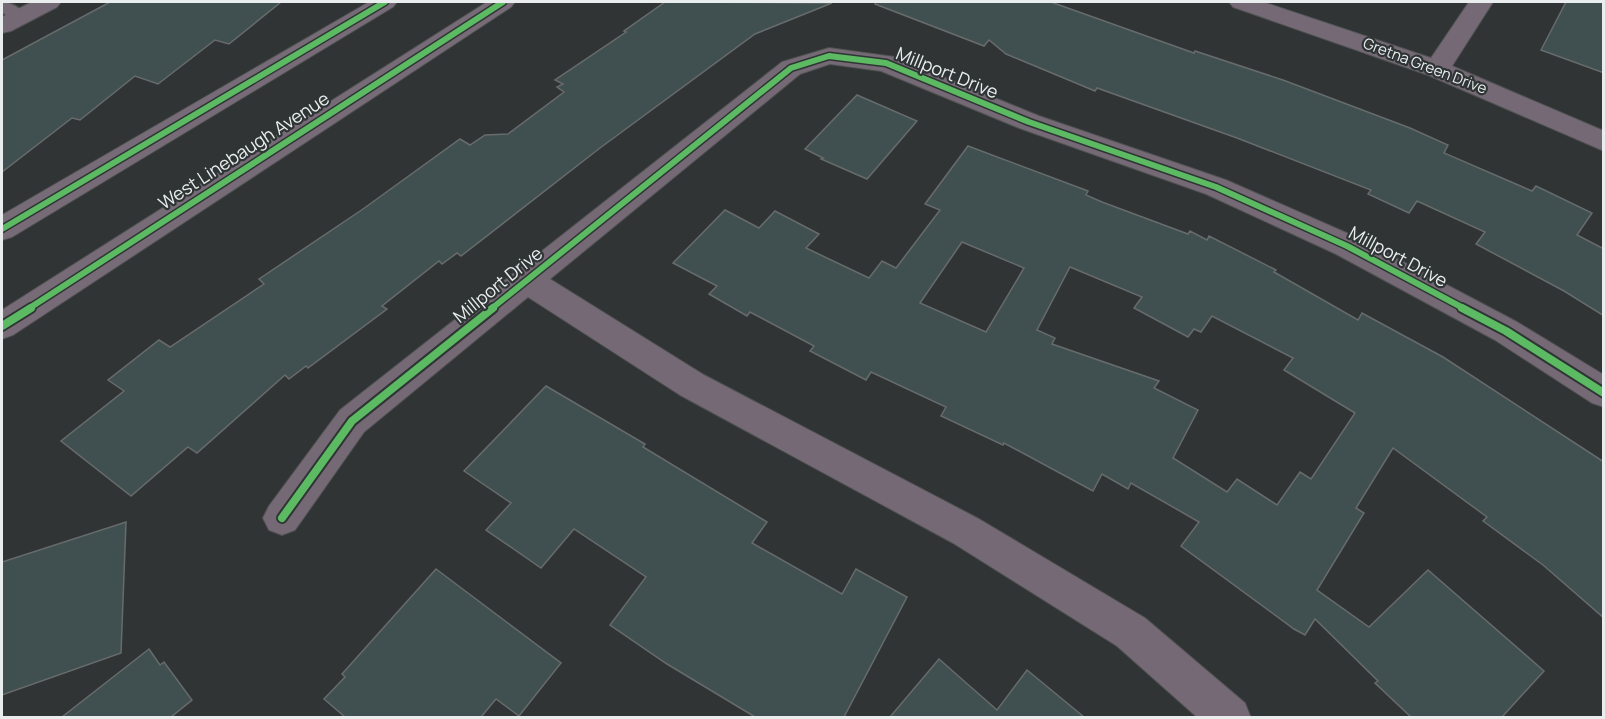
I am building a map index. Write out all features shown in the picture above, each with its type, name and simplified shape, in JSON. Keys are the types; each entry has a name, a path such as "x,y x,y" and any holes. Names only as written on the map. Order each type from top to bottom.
{"main road":[{"path":"2,229 385,2"},
{"name":"West Linebaugh Avenue","path":"2,326 503,2"}],"street":[{"path":"7,16 49,2"},
{"name":"Gretna Green Drive","path":"1241,2 1437,69 1604,142"},
{"path":"1437,69 1481,2"},
{"name":"Millport Drive","path":"282,518 352,421 791,68 829,56 886,63 1029,122 1216,187 1347,246 1387,267 1506,331 1604,393"},
{"name":"Millport Drive","path":"528,280 692,385 966,531 1131,632 1230,717"}],"building":[{"path":"110,2 281,2 229,44 215,40 158,84 135,76 80,120 72,118 2,172 2,60"},
{"path":"665,2 832,3 755,34 600,148 461,256 457,253 442,264 439,261 382,306 387,309 308,368 306,366 289,379 285,375 197,453 188,447 131,496 61,441 124,391 108,380 159,340 170,347 264,284 259,279 363,209 460,139 470,145 485,135 508,134 564,92 557,87 563,84 555,80 626,32 624,31"},
{"path":"876,2 1051,2 1194,53 1195,51 1283,80 1410,128 1448,145 1444,153 1532,191 1536,186 1592,213 1577,235 1604,249 1604,316 1564,291 1476,244 1485,232 1417,201 1409,213 1368,194 1371,190 1237,138 1097,88 1095,91 1006,54 989,40 984,46 875,4"},
{"path":"1566,2 1604,2 1604,73 1541,50"},
{"path":"857,95 917,121 867,179 821,159 823,158 805,149"},
{"path":"968,146 1088,191 1086,195 1102,202 1188,234 1190,231 1207,240 1209,236 1276,270 1274,272 1358,320 1362,313 1443,357 1604,462 1604,618 1543,565 1483,521 1487,517 1393,448 1356,508 1364,513 1317,590 1369,627 1428,570 1544,671 1502,717 1411,717 1375,683 1378,681 1315,619 1305,635 1181,546 1199,522 1131,483 1128,489 1102,474 1093,491 1004,443 1003,445 941,416 946,407 871,372 866,380 810,351 814,346 750,312 747,316 709,294 717,286 673,263 725,210 759,228 775,211 819,234 806,248 869,278 882,261 896,268 940,210 925,204","holes":["962,242 1024,268 986,332 920,303","1070,267 1142,297 1134,308 1188,337 1194,329 1201,332 1212,316 1293,358 1284,370 1355,413 1311,479 1300,472 1277,505 1237,479 1227,492 1173,458 1198,410 1154,388 1159,381 1052,344 1055,338 1037,330"]},
{"path":"546,386 645,444 643,447 767,522 752,543 842,594 856,569 907,597 844,717 755,717 667,664 610,625 646,577 574,529 541,568 486,530 511,503 464,471"},
{"path":"126,522 121,653 2,695 2,562"},
{"path":"436,569 561,663 519,716 496,699 481,717 345,717 324,699 345,677 342,674"},
{"path":"149,649 160,665 164,662 192,700 171,717 62,717"},
{"path":"939,659 997,710 1027,670 1084,717 890,717"}],"cycle path":[{"path":"2,229 385,2"},
{"path":"2,326 503,2"},
{"path":"282,518 352,421 791,68 829,56 886,63 1029,122 1216,187 1347,246 1506,331 1604,393"}]}
